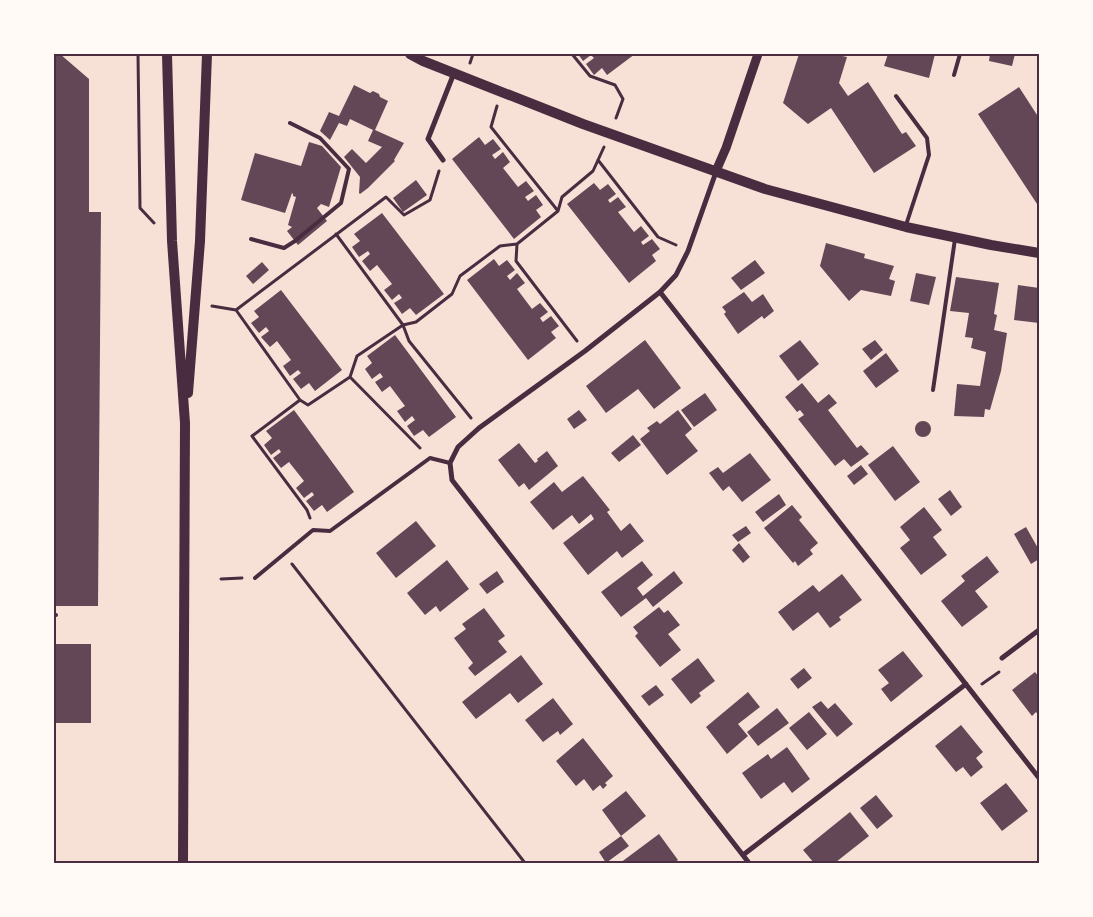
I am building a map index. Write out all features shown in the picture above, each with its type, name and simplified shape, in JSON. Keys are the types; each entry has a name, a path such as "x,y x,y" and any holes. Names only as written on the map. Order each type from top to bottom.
{"main road":[{"path":"167,54 172,241 185,423 184,863"},
{"path":"185,423 200,241 207,54"},
{"path":"400,54 423,61 583,124 765,189 906,227 1039,253"},
{"path":"410,54 423,61"}],"street":[{"path":"749,863 452,480 450,463 458,447 479,428 584,351 660,292 676,275 688,251 758,54"},
{"path":"443,160 428,139 454,73"},
{"path":"660,292 1039,778"},
{"path":"1002,658 1039,630"},
{"path":"743,855 966,684"}],"lane":[{"path":"954,75 960,54"},
{"path":"896,96 927,138 930,155 906,227"},
{"path":"251,239 284,248 341,203 348,169 320,138 290,123"},
{"path":"933,390 955,238"},
{"path":"255,578 313,530 330,531 430,458 450,463"}],"path":[{"path":"138,54 140,208 172,241"},
{"path":"572,54 590,76 615,85 623,99 612,126"},
{"path":"502,92 491,126 558,211"},
{"path":"195,303 236,310 300,400 308,404 350,377 357,356 403,325 416,322 452,294 460,276 500,246 517,244 558,211 562,197 593,171 607,140"},
{"path":"236,310 386,197 404,215 430,200 443,160"},
{"path":"598,160 658,237 688,251"},
{"path":"336,234 403,325 409,341 479,428"},
{"path":"517,244 516,262 584,351"},
{"path":"350,377 430,458"},
{"path":"300,400 252,436 307,510 313,530"},
{"path":"284,554 525,863"},
{"path":"221,579 255,578"},
{"path":"966,684 983,684 1004,668 1002,658"}],"building":[{"path":"54,54 60,54 89,79 89,212 101,212 98,606 54,606"},
{"path":"578,54 635,54 607,75 602,68 594,75 586,64 594,58 591,55 583,61"},
{"path":"799,54 833,54 847,57 839,83 848,96 868,82 902,134 906,132 916,146 874,173 831,108 808,124 783,103"},
{"path":"888,54 935,54 929,78 884,66"},
{"path":"990,54 1015,54 1012,66 989,61"},
{"path":"354,85 370,93 373,91 388,101 375,130 404,143 395,161 360,194 360,177 344,157 352,149 366,163 382,147 368,141 373,130 350,119 347,126 339,123 330,140 320,131 329,112 339,116"},
{"path":"1019,87 1039,118 1039,207 978,114"},
{"path":"479,137 485,145 493,139 501,149 492,155 495,159 503,152 510,162 503,168 518,187 526,181 534,191 525,197 528,201 536,195 543,205 536,210 541,217 514,239 452,159"},
{"path":"309,142 322,146 341,167 329,207 321,204 317,208 327,221 298,245 287,231 292,227 288,225 296,197 292,193 285,213 241,200 255,153 301,166"},
{"path":"416,180 427,195 403,212 393,198"},
{"path":"594,183 600,190 608,184 616,194 608,200 610,203 618,197 626,207 618,212 634,232 641,226 649,236 641,242 643,245 652,239 660,249 652,255 656,261 629,283 567,204"},
{"path":"382,213 444,294 416,315 410,308 402,314 394,303 402,298 399,294 392,300 384,290 392,284 377,265 370,271 362,261 370,254 368,251 359,257 352,247 360,241 354,234"},
{"path":"826,243 865,254 864,258 894,266 889,279 895,281 891,296 861,290 849,301 820,266"},
{"path":"494,259 499,266 507,260 515,270 507,276 510,280 517,273 525,283 517,289 532,309 540,303 548,312 540,318 542,321 551,316 559,326 551,332 556,338 528,360 467,280"},
{"path":"755,260 765,273 741,290 731,278"},
{"path":"262,262 269,270 253,284 246,276"},
{"path":"916,273 936,277 929,305 910,301"},
{"path":"956,277 999,283 994,314 997,315 994,330 1007,333 1001,371 990,410 985,409 984,417 954,416 957,384 980,386 986,352 971,348 973,338 965,337 969,313 950,311"},
{"path":"1018,285 1039,288 1039,323 1014,320"},
{"path":"281,290 342,370 315,391 309,383 301,389 293,379 301,373 298,370 290,376 283,366 291,360 277,341 270,347 261,337 269,331 266,327 259,333 251,323 259,317 254,311"},
{"path":"744,292 752,302 763,294 774,311 764,319 762,316 738,334 724,314 726,312 722,307"},
{"path":"395,335 456,417 429,437 423,430 414,436 407,426 415,420 412,416 405,422 397,411 405,406 390,386 382,392 375,382 383,377 380,373 372,379 365,369 372,363 367,356"},
{"path":"645,340 681,388 654,409 638,389 606,413 586,386"},
{"path":"800,340 819,364 798,381 779,356"},
{"path":"875,340 883,350 871,360 862,349"},
{"path":"886,353 899,371 876,388 863,371"},
{"path":"802,383 818,403 829,394 837,403 828,410 857,448 861,445 869,454 851,467 844,459 835,466 798,419 804,415 800,410 797,412 785,397"},
{"path":"705,393 717,410 694,427 681,410"},
{"path":"294,410 354,492 327,512 322,505 314,511 306,501 314,495 312,492 304,498 296,488 304,481 289,462 281,468 273,458 281,452 279,449 271,455 264,445 272,438 266,431"},
{"path":"579,410 587,420 574,429 567,419"},
{"path":"678,410 692,429 685,435 698,451 667,475 640,439 650,431 647,428 657,421 660,424"},
{"path":"920,421 926,421 931,426 929,435 920,437 915,432 915,426"},
{"path":"633,435 641,445 619,462 611,453"},
{"path":"519,443 535,463 547,451 558,466 529,490 524,483 519,487 498,460"},
{"path":"893,446 920,482 895,501 868,465"},
{"path":"750,453 771,480 742,502 729,486 723,491 709,473 718,467 723,473"},
{"path":"861,465 868,474 854,485 847,476"},
{"path":"583,476 610,510 607,512 621,531 630,523 644,541 622,558 617,551 588,575 563,543 594,519 591,514 579,524 572,515 553,530 530,502 554,482 562,492"},
{"path":"950,490 962,507 951,516 938,499"},
{"path":"779,494 786,505 763,522 755,512"},
{"path":"792,505 802,517 799,520 818,543 810,550 813,554 798,566 795,561 793,563 764,528"},
{"path":"924,507 942,530 933,537 947,555 921,575 900,548 910,540 900,527"},
{"path":"416,521 436,546 396,578 376,553"},
{"path":"746,526 751,533 738,542 732,535"},
{"path":"1026,527 1039,550 1039,559 1031,564 1014,534"},
{"path":"739,543 750,557 743,563 732,550"},
{"path":"987,556 999,572 975,591 988,607 962,627 941,601 965,581 961,576"},
{"path":"447,560 469,589 440,612 436,606 425,615 407,593"},
{"path":"642,561 653,575 637,588 643,596 674,571 683,583 653,607 646,598 621,617 601,592"},
{"path":"497,571 504,582 487,594 479,584"},
{"path":"842,574 862,600 839,617 841,620 830,628 818,612 793,631 778,612 813,585 819,592"},
{"path":"659,607 664,613 668,610 680,625 668,634 681,650 660,667 635,636 638,633 633,627"},
{"path":"484,608 505,636 498,641 507,652 475,676 468,668 473,663 454,638 466,629 462,624"},
{"path":"54,644 91,644 91,723 54,723"},
{"path":"903,651 923,676 891,702 881,689 889,683 878,670"},
{"path":"521,655 543,684 518,703 510,693 476,719 462,702"},
{"path":"698,658 715,681 699,693 701,696 691,704 671,679"},
{"path":"804,668 812,678 798,689 790,679"},
{"path":"1035,672 1039,677 1039,716 1036,712 1032,716 1012,690"},
{"path":"656,685 664,695 649,706 641,696"},
{"path":"748,692 760,707 738,724 748,736 727,754 706,727"},
{"path":"553,698 573,724 560,735 558,731 543,742 525,720"},
{"path":"821,701 828,709 835,703 853,724 837,737 812,707"},
{"path":"777,708 789,723 758,746 747,732"},
{"path":"809,712 827,734 807,750 789,728"},
{"path":"961,725 983,752 976,758 983,767 971,777 963,767 956,772 935,746"},
{"path":"583,738 613,776 605,783 607,785 603,789 600,785 593,791 584,779 576,786 556,761"},
{"path":"787,747 810,779 792,793 784,782 761,799 742,773 768,754 771,759"},
{"path":"1006,783 1028,811 1002,831 980,803"},
{"path":"626,791 646,816 621,836 602,810"},
{"path":"876,795 893,816 877,829 860,808"},
{"path":"850,812 869,836 837,863 814,863 803,850"},
{"path":"659,834 678,860 674,863 620,863"},
{"path":"621,836 629,846 606,863 599,852"}]}
